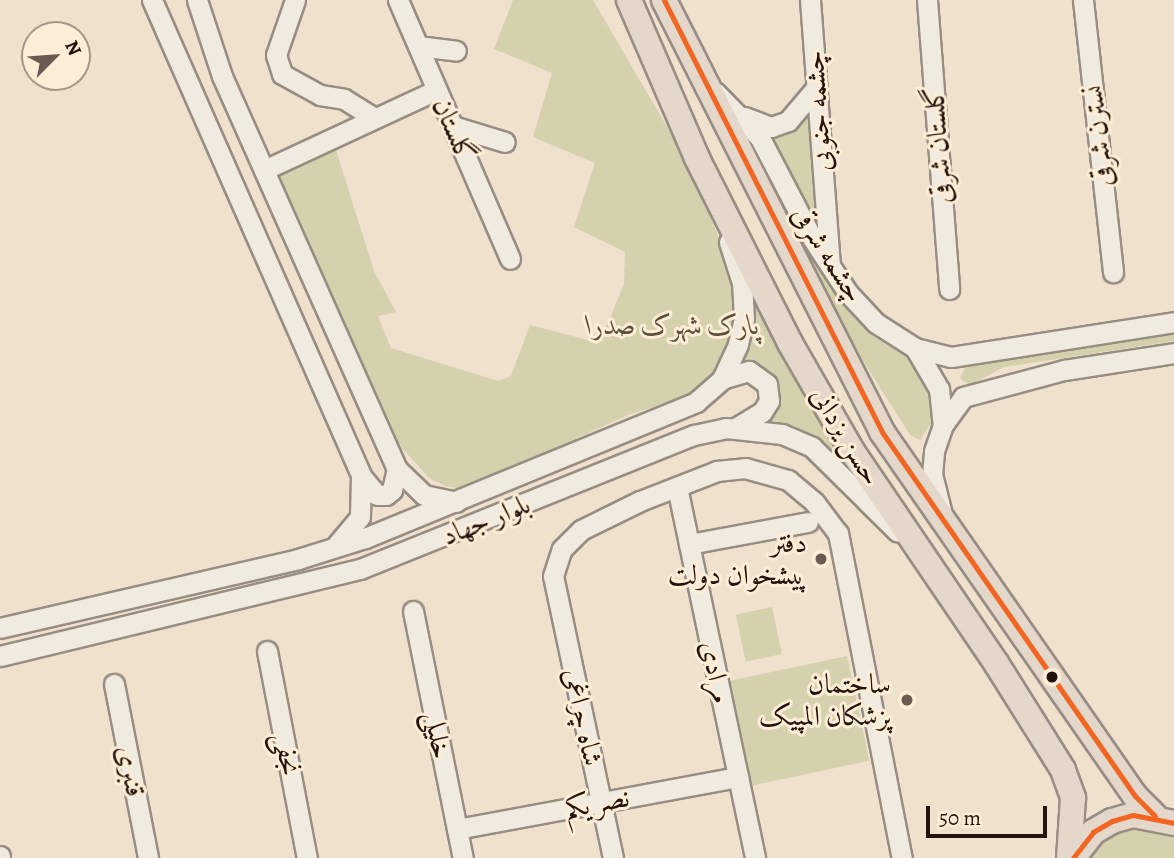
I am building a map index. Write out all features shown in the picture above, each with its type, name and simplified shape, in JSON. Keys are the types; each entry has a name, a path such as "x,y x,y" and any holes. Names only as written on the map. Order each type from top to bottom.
{"main road":[{"name":"حسن یزدانی","path":"629,0 697,158 790,342 852,451 1063,770 1073,798 1071,858"},
{"name":"حسن یزدانی","path":"664,0 882,432 1135,796 1165,820"},
{"path":"1071,858 1093,832 1112,821 1165,820"}],"street":[{"path":"152,0 361,475 377,495 386,495 392,490 397,468"},
{"path":"197,0 210,46 397,468 424,495 457,502"},
{"path":"295,0 275,55 282,74 320,95 344,99 375,118"},
{"name":"گلستان","path":"398,0 510,259"},
{"name":"چشمه جنوبی","path":"810,0 830,264"},
{"name":"گلستان شرقی","path":"927,0 949,289"},
{"name":"نسترن شرقی","path":"1083,0 1113,272"},
{"path":"418,46 456,51"},
{"name":"چشمه شرقی","path":"698,72 725,104 742,116 760,138 830,264 876,323 915,348 951,357 1174,322"},
{"path":"742,116 771,127 788,121 816,88"},
{"path":"264,170 436,90"},
{"path":"453,126 505,142"},
{"name":"بلوار جهاد","path":"0,628 330,549 457,502 705,397 722,379 738,344 744,296 736,259 697,158"},
{"path":"915,348 939,388 943,425"},
{"path":"943,517 932,475 934,452 943,425 963,397 1064,370 1174,353"},
{"path":"951,357 943,363 942,377 950,390 963,397"},
{"path":"722,379 749,371 766,384 769,401 762,412 737,426"},
{"name":"بلوار جهاد","path":"0,656 360,569 694,435 737,426 782,434 812,447 925,559"},
{"path":"677,487 717,471 745,468 769,473 788,480 815,503 838,533 902,858"},
{"path":"330,549 347,538 360,517 361,475"},
{"name":"مرادی","path":"677,487 755,858"},
{"name":"شاه چراغی","path":"613,858 553,576 562,549 581,530 677,487"},
{"path":"689,544 808,522"},
{"name":"خلیلی","path":"414,611 463,858"},
{"name":"نجفی","path":"267,651 307,858"},
{"name":"قنبری","path":"114,684 148,858"},
{"name":"نصر یکم","path":"457,829 738,777"}],"green space":[{"name":"پارک شهرک صدرا","path":"513,0 593,0 691,168 732,271 737,323 715,374 687,396 628,415 464,489 445,486 429,478 401,447 279,177 293,166 336,150 374,271 396,312 378,316 391,348 498,381 511,376 530,325 588,340 607,325 624,284 625,252 574,227 595,163 533,137 552,73 494,49"},
{"path":"812,110 825,249 765,133 794,127"},
{"path":"756,140 835,292 871,335 916,363 936,415 920,440 910,435 843,329 750,141"},
{"path":"747,281 852,475 757,423 775,395 732,368"},
{"path":"1174,334 1174,341 1004,367 970,385 960,378 966,367 1005,358"},
{"path":"772,607 782,654 746,662 736,615"},
{"path":"847,656 869,761 749,786 727,682"},
{"path":"1141,825 1174,834 1174,858 1090,858 1105,839"}],"transit line":[{"path":"664,0 882,432 1135,796 1155,816"},
{"path":"1073,858 1093,832 1112,821 1133,815 1174,823"}],"place":[{"name":"دفتر پیشخوان دولت","path":"821,559"},
{"name":"ساختمان پزشکان المپیک","path":"907,700"}]}
